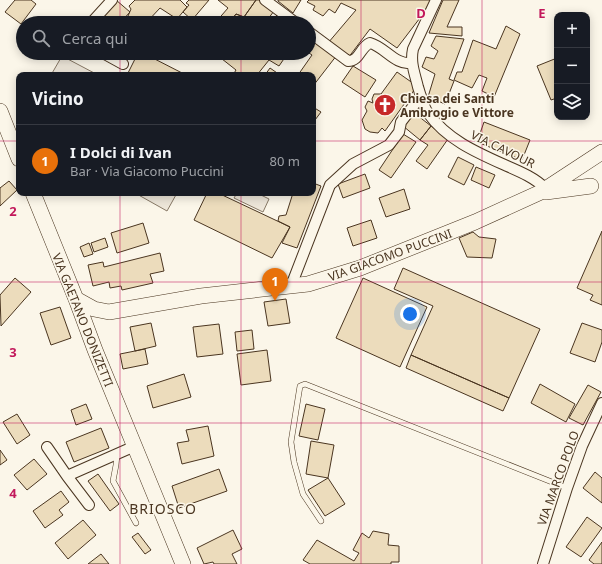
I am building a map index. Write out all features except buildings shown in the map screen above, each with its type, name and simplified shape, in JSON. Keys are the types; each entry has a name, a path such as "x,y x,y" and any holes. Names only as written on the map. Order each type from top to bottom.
{"street":[{"path":"97,16 112,0"},
{"path":"316,37 348,61 356,59 370,43 378,46 401,62 412,67 413,49 436,0"},
{"path":"270,1 288,16"},
{"path":"116,60 123,64"},
{"name":"VIA CAVOUR","path":"412,67 427,112 450,136 464,146 532,177 544,191"},
{"path":"291,286 330,185 353,164 389,146 399,132 401,122 421,96"},
{"path":"0,111 16,151"},
{"name":"VIA GIACOMO PUCCINI","path":"76,299 94,309 108,312 201,296 308,284 360,268 424,243 544,191 602,152"},
{"path":"565,177 596,187"},
{"path":"544,191 596,187"},
{"name":"VIA GAETANO DONIZETTI","path":"33,196 183,564"},
{"path":"92,342 97,326 108,312"},
{"name":"VIA MARCO POLO","path":"546,563 567,488 582,446 602,403"},
{"path":"67,476 135,446"},
{"path":"47,447 89,505"}],"lane":[{"path":"321,521 303,494 294,462 291,442 300,386 305,384 567,488"},
{"path":"117,454 113,481 136,523"}],"shaded area":[{"path":"60,60 70,60 92,72 53,72"},
{"path":"140,196 175,196 167,211"},
{"path":"235,196 263,196 269,199 263,212 234,198"}],"place":[{"name":"Chiesa dei Santi Ambrogio e Vittore","path":"385,105"},
{"name":"I Dolci di Ivan","path":"275,301"}],"district":[{"name":"BRIOSCO","path":"163,508"}]}
